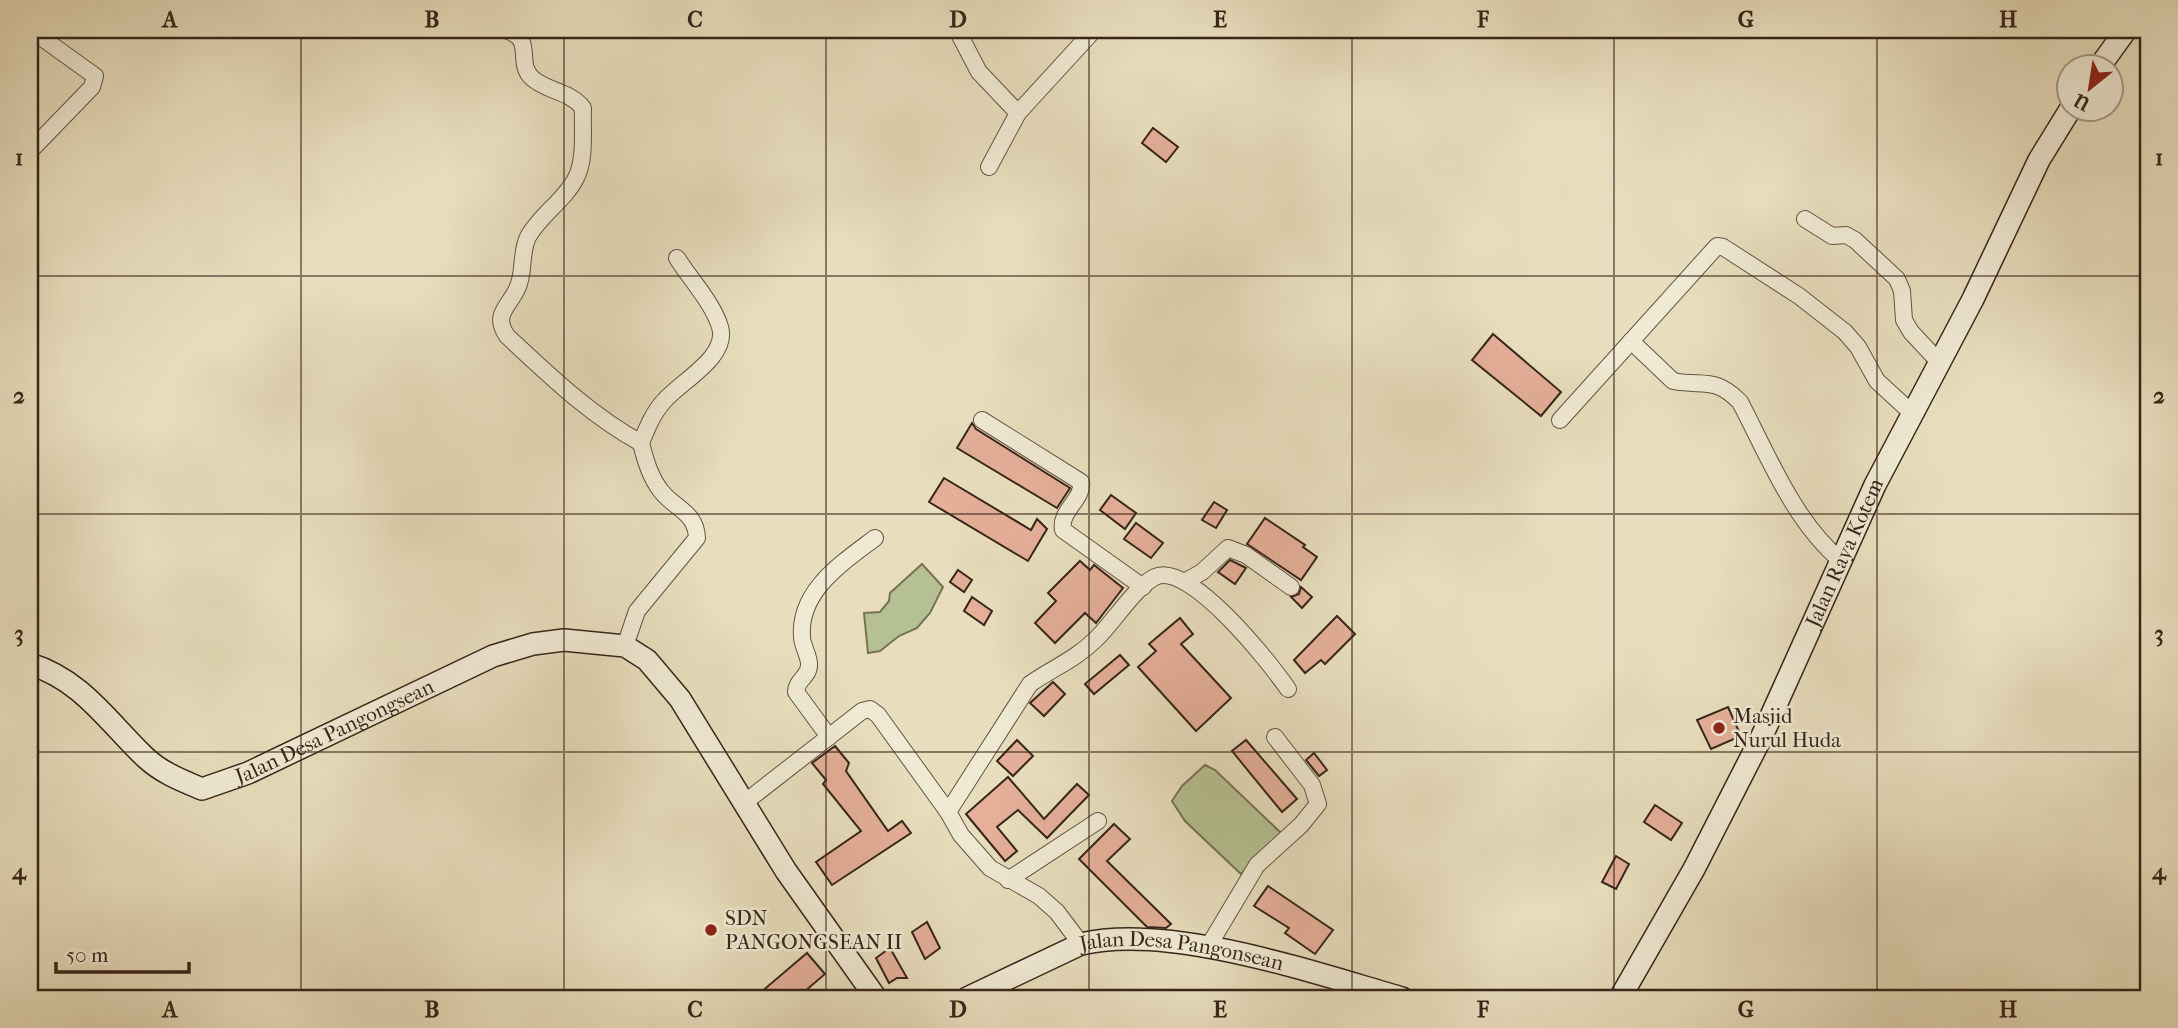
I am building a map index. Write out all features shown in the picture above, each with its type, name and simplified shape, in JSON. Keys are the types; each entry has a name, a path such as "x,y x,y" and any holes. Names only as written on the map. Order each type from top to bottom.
{"street":[{"path":"31,30 94,76 92,87 33,148"},
{"path":"505,30 519,36 522,41 526,66 531,76 569,95 583,108 581,161 576,179 529,235 523,249 521,277 499,318 500,326 507,336 569,393 602,420 641,443 662,492 694,519 697,538 637,611 625,646 647,660 664,678 786,871 876,998"},
{"path":"957,30 979,72 1018,113"},
{"path":"989,167 1018,113 1094,30"},
{"path":"2110,52 2126,30"},
{"name":"Jalan Raya Kotem","path":"1620,998 1694,869 1762,736 1875,485 1940,363 2039,160 2062,122"},
{"path":"1805,219 1832,236 1846,235 1855,240 1897,279 1902,291 1904,320 1911,332 1940,363"},
{"path":"1560,420 1712,249 1723,247 1799,296 1845,332 1858,347 1877,382 1913,414"},
{"path":"641,443 664,401 715,352 720,341 721,328 716,317 677,258"},
{"path":"1632,341 1673,381 1712,383 1733,396 1818,541 1841,561"},
{"path":"982,420 1081,482 1082,489 1064,518 1063,530 1143,587"},
{"path":"829,737 796,692 797,683 807,673 809,664 802,638 804,614 825,578 875,538"},
{"path":"1186,581 1202,572 1228,548 1246,555 1291,587"},
{"path":"948,812 1030,684 1048,671 1066,665 1095,640 1155,577 1169,575 1186,581 1252,642 1288,689"},
{"name":"Jalan Desa Pangongsean","path":"30,664 62,678 80,690 147,759 164,771 202,789 248,773 493,656 533,644 564,640 625,646"},
{"path":"744,803 862,711 870,709 878,715 975,853 1008,880 1039,896 1057,912 1081,944"},
{"path":"1208,947 1257,865 1301,825 1318,804 1312,785 1275,737"},
{"path":"1008,880 1098,821"},
{"name":"Jalan Desa Pangonsean","path":"967,998 1081,944 1098,940 1137,939 1208,947 1402,998"}],"green space":[{"path":"922,564 943,587 930,613 917,628 899,636 880,651 868,653 864,613 880,612 889,601 890,593"},
{"path":"1205,765 1215,770 1281,833 1241,874 1185,821 1172,801 1182,786"}],"building":[{"path":"1153,128 1178,147 1166,162 1142,143"},
{"path":"1493,334 1561,392 1541,416 1472,360"},
{"path":"972,423 976,429 1070,488 1057,508 957,448"},
{"path":"944,478 1031,530 1037,519 1047,529 1028,561 929,502"},
{"path":"1111,495 1136,513 1125,529 1100,510"},
{"path":"1214,502 1227,510 1216,528 1202,520"},
{"path":"1265,518 1305,545 1303,547 1317,557 1301,580 1247,544"},
{"path":"1136,523 1163,543 1151,558 1124,539"},
{"path":"1230,560 1246,568 1235,584 1218,572"},
{"path":"1080,561 1090,570 1094,565 1123,588 1096,623 1085,613 1055,643 1035,623 1056,601 1048,593"},
{"path":"958,570 972,580 964,592 950,582"},
{"path":"1301,587 1312,597 1302,608 1291,597 1299,594"},
{"path":"972,597 992,611 984,625 964,611"},
{"path":"1337,616 1355,634 1325,664 1321,660 1305,673 1294,660"},
{"path":"1180,618 1193,634 1181,644 1231,698 1196,731 1138,667 1156,651 1149,644"},
{"path":"1120,655 1129,665 1094,694 1085,684"},
{"path":"1053,682 1065,694 1044,716 1030,703"},
{"name":"Masjid Nurul Huda","path":"1728,707 1741,736 1711,749 1697,720"},
{"path":"1017,740 1033,756 1013,776 997,761"},
{"path":"1246,740 1297,799 1282,812 1232,751"},
{"path":"835,746 849,763 846,771 888,831 902,821 911,833 832,885 816,862 861,831 823,784 826,780 812,763"},
{"path":"1314,753 1327,770 1319,776 1306,760"},
{"path":"1008,777 1044,819 1077,784 1089,795 1047,838 1018,810 997,827 1017,851 1005,861 966,814"},
{"path":"1655,805 1682,823 1671,840 1644,822"},
{"path":"1114,824 1130,839 1107,861 1171,924 1166,928 1147,927 1079,859"},
{"path":"1616,856 1629,864 1616,889 1602,882"},
{"path":"1268,886 1333,930 1315,954 1285,933 1289,928 1254,906"},
{"path":"927,922 940,948 925,959 912,932"},
{"path":"890,948 907,978 897,978 889,983 876,958"},
{"path":"807,953 825,974 797,998 754,998"}],"place":[{"name":"Masjid Nurul Huda","path":"1719,728"},
{"name":"SDN PANGONGSEAN II","path":"711,930"}]}
